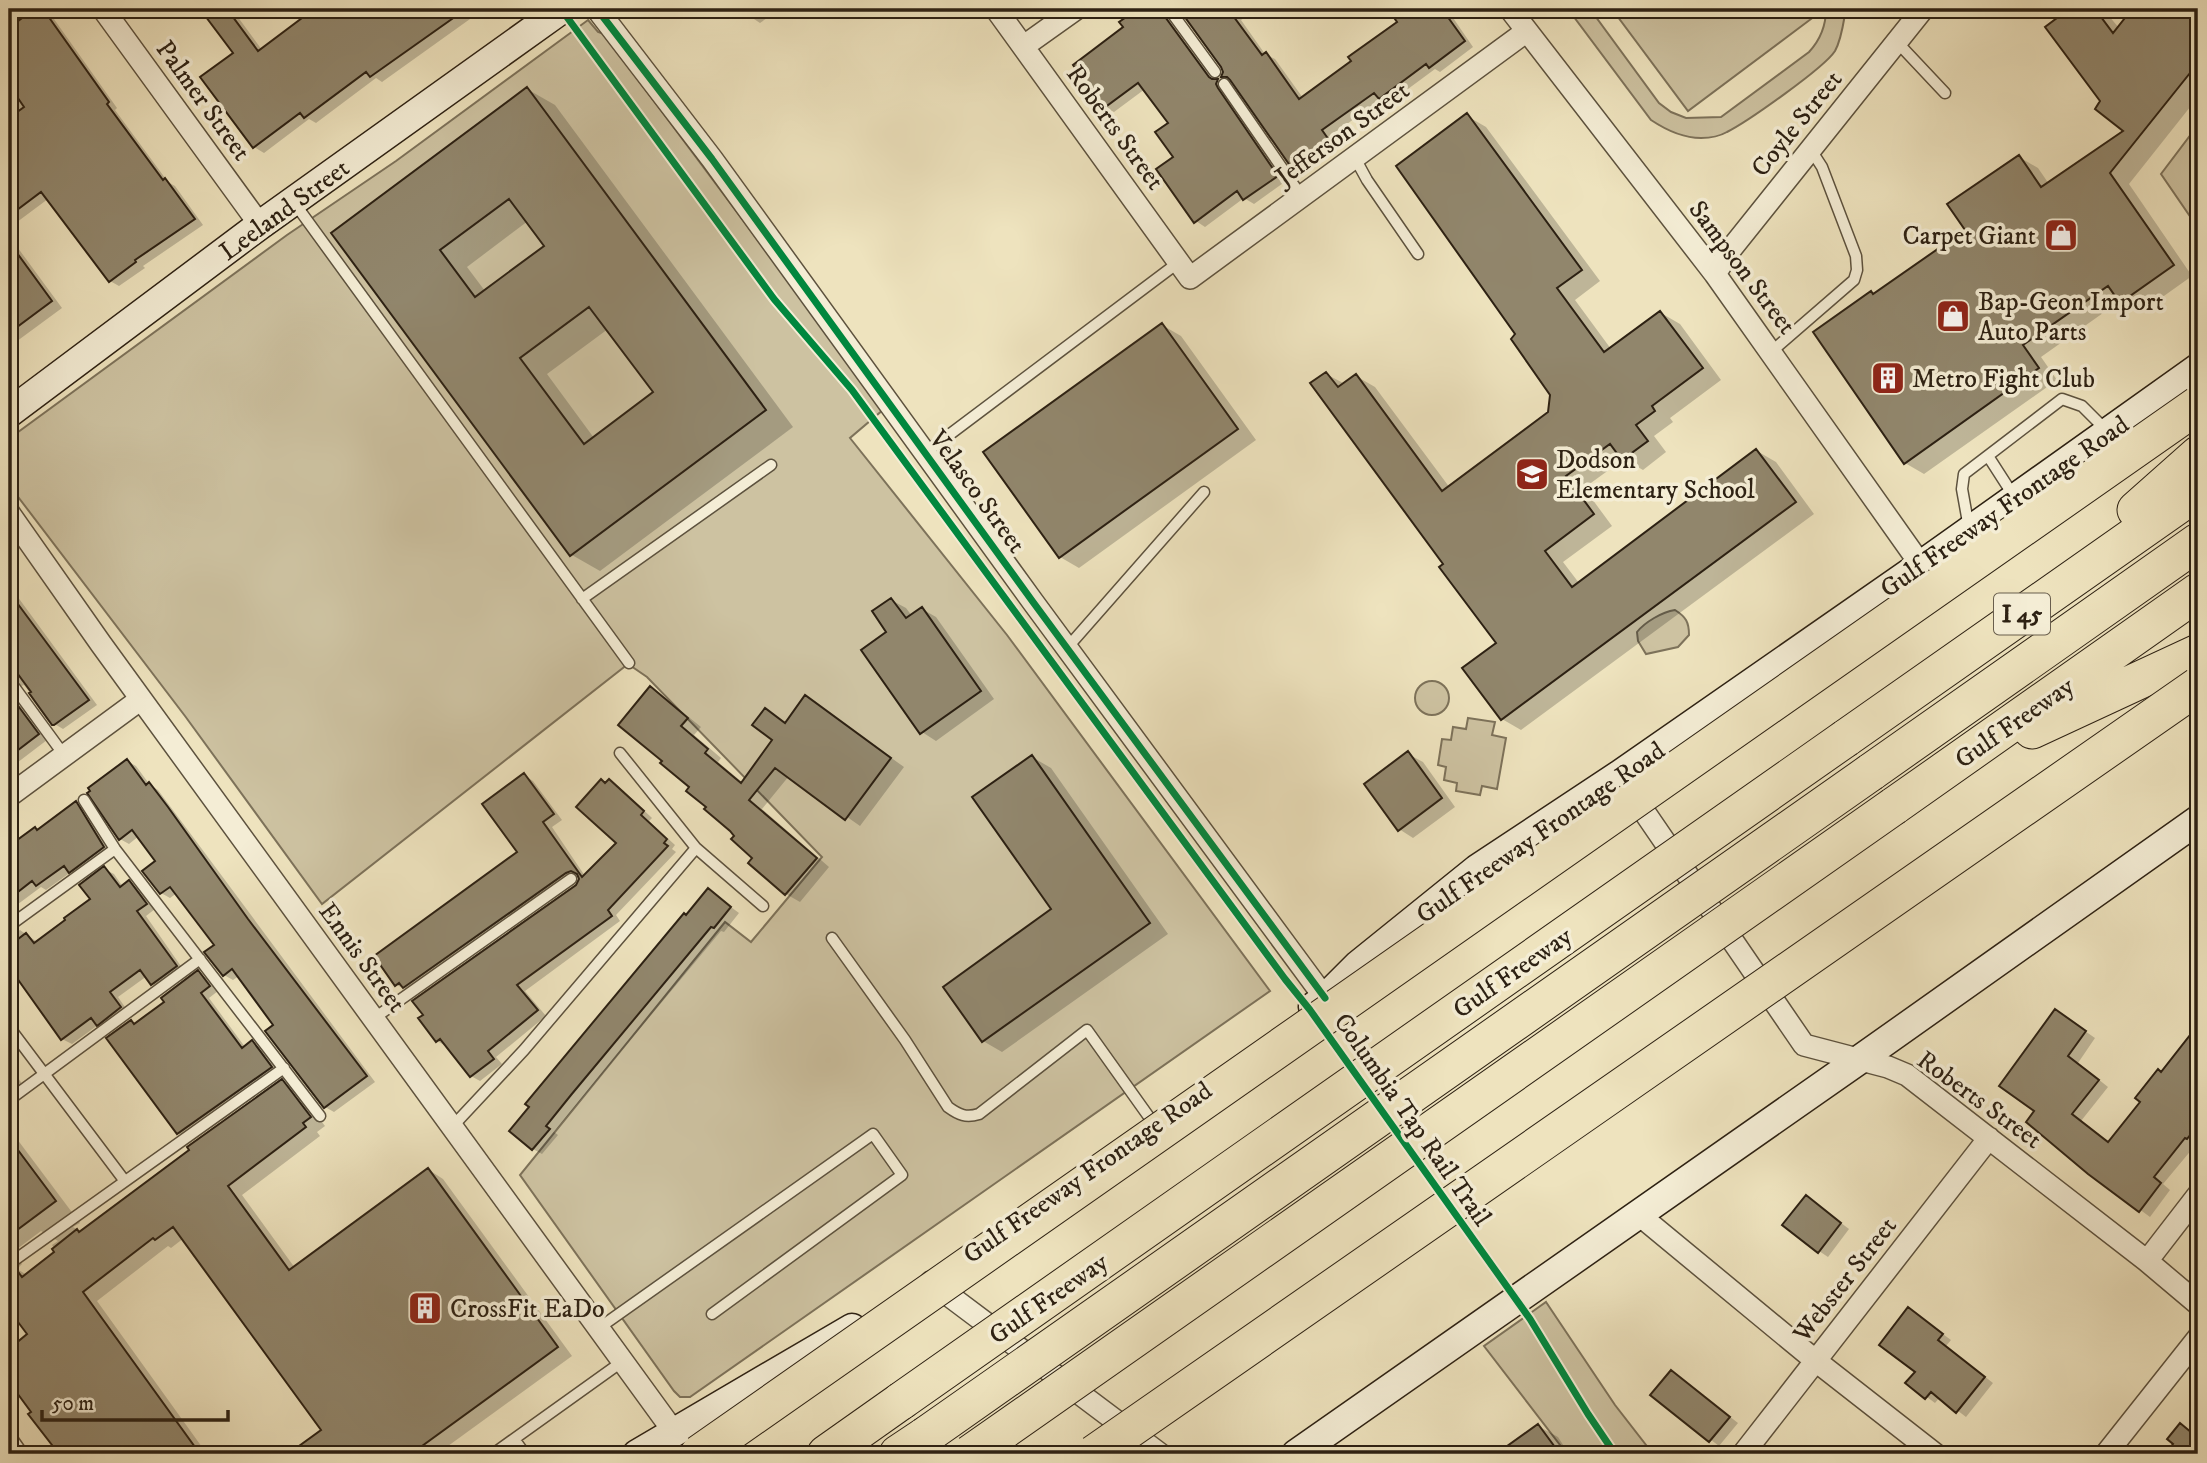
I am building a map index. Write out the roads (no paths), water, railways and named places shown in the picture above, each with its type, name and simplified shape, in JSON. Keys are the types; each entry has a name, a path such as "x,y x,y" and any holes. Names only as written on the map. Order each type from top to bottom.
{"highway":[{"path":"686,1443 2198,405"},
{"path":"1998,631 2198,455"},
{"name":"Gulf Freeway","path":"825,1454 2198,491"},
{"name":"Gulf Freeway","path":"912,1445 2198,542"},
{"name":"Gulf Freeway","path":"970,1454 2198,593"},
{"path":"1942,772 2198,653"},
{"path":"1094,1454 2198,686"},
{"path":"1136,1454 1626,1084"}],"main road":[{"name":"Leeland Street","path":"9,413 260,225 562,9"},
{"name":"Gulf Freeway Frontage Road","path":"637,1454 686,1443 931,1282 1248,1059 1325,999 1358,965 1477,869 1619,775 1970,531 2198,368"},
{"path":"1296,1454 2198,820"}],"street":[{"name":"Palmer Street","path":"103,9 260,225"},
{"name":"Velasco Street","path":"597,9 712,159 1325,999"},
{"name":"Roberts Street","path":"996,9 1184,270"},
{"path":"1024,46 1076,9"},
{"name":"Sampson Street","path":"1510,9 1715,274 1921,565"},
{"name":"Coyle Street","path":"1715,274 1731,249 1923,9"},
{"name":"Jefferson Street","path":"1184,270 1302,197 1527,31"},
{"name":"Ennis Street","path":"9,513 452,1128 623,1362 686,1443"},
{"path":"9,796 141,699"},
{"name":"Roberts Street","path":"1619,775 1804,1045 1888,1067 1907,1075 2147,1261 2198,1304"},
{"name":"Webster Street","path":"1743,1454 1989,1138"},
{"path":"2147,1261 2198,1195"},
{"path":"1638,1214 1816,1361 1935,1454"},
{"path":"931,1282 1160,1454"},
{"path":"2106,1454 2198,1338"}],"lane":[{"path":"1169,9 1215,72"},
{"path":"1897,42 1945,93"},
{"path":"1224,84 1302,197"},
{"path":"1771,352 1854,280 1857,270 1856,256 1822,167 1811,150"},
{"path":"1355,158 1418,254"},
{"path":"293,201 629,663"},
{"path":"925,453 1184,270"},
{"path":"1970,531 1962,489 1964,474 2062,400 2082,406 2108,432"},
{"path":"1988,456 2015,498"},
{"path":"582,599 771,465"},
{"path":"1067,648 1204,492"},
{"path":"11,687 64,755"},
{"path":"620,753 695,848 763,906"},
{"path":"84,800 116,849 320,1116"},
{"path":"452,1128 524,1050 695,848"},
{"path":"9,926 116,849"},
{"path":"373,1019 570,880"},
{"path":"832,938 905,1040 948,1107 958,1115 979,1114 1087,1030 1154,1124"},
{"path":"9,1100 200,959"},
{"path":"9,1027 124,1180"},
{"path":"9,1264 284,1068"},
{"path":"599,1328 873,1135 902,1175 712,1314"},
{"path":"493,1454 623,1362"},
{"path":"9,1434 23,1454"},
{"path":"514,1439 525,1454"}],"place":[{"name":"Carpet Giant","path":"2061,235"},
{"name":"Bap-Geon Import Auto Parts","path":"1953,316"},
{"name":"Metro Fight Club","path":"1888,378"},
{"name":"Dodson Elementary School","path":"1532,474"},
{"name":"CrossFit EaDo","path":"425,1308"}]}
